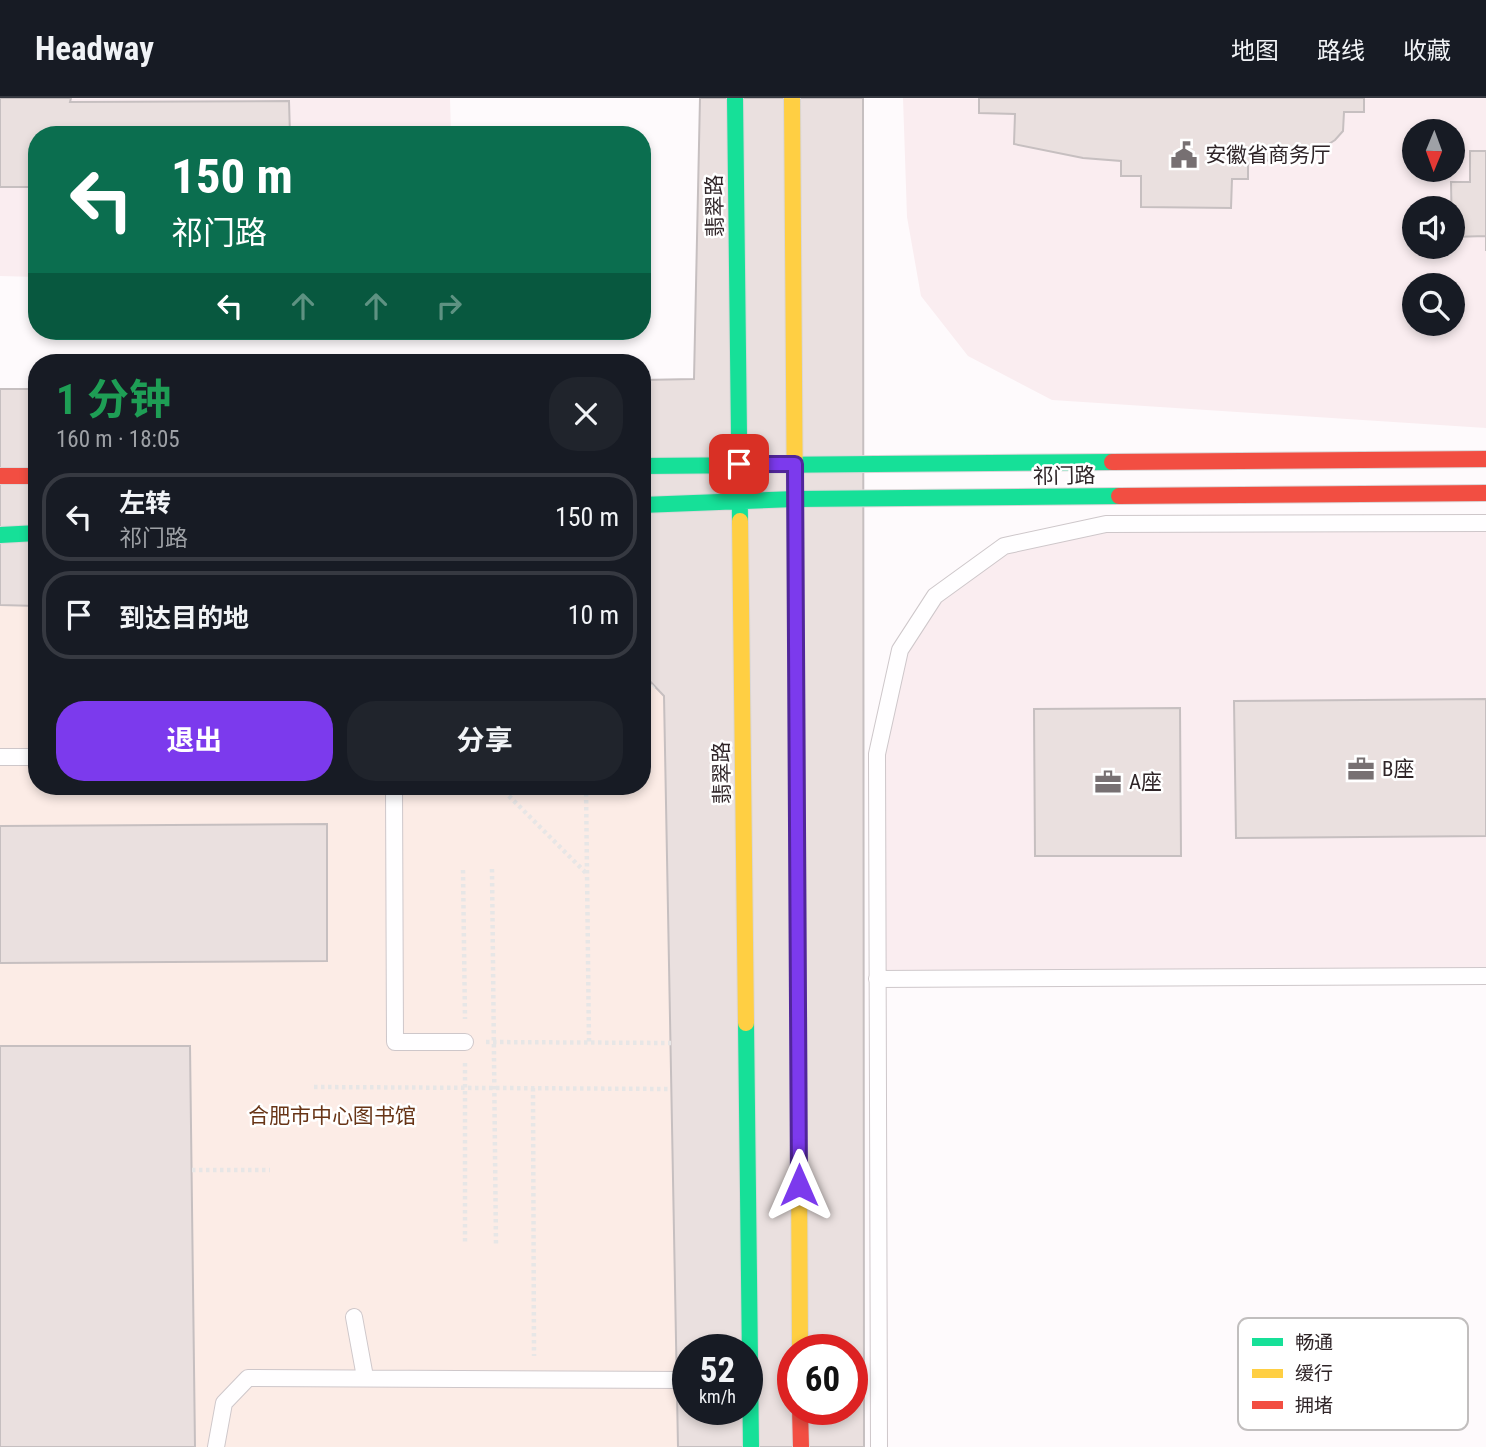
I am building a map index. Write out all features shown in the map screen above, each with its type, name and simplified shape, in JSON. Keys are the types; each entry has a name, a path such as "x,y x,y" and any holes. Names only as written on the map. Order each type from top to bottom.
{"main road":[{"name":"翡翠路","path":"735,98 749,1334"},
{"path":"792,98 800,1334"},
{"name":"祁门路","path":"651,466 1486,459"},
{"path":"0,476 28,475"},
{"name":"祁门路","path":"651,505 795,499 1486,493"},
{"path":"0,534 28,533"},
{"name":"翡翠路","path":"750,1425 751,1447"},
{"path":"800,1425 801,1447"}],"lane":[{"path":"879,1447 877,754 900,650 935,596 1004,546 1106,524 1486,523"},
{"path":"0,757 28,757"},
{"path":"394,795 396,1042 465,1042"},
{"path":"877,979 1486,976"},
{"path":"354,1317 365,1377"},
{"path":"216,1447 224,1403 248,1377 672,1380"}],"path":[{"path":"508,795 586,873"},
{"path":"586,795 589,1043"},
{"path":"492,869 496,1246"},
{"path":"463,870 466,985"},
{"path":"465,1042 670,1043"},
{"path":"314,1087 671,1089"},
{"path":"533,1087 534,1378"},
{"path":"465,1135 465,1244"},
{"path":"192,1170 270,1170"}],"shaded area":[{"path":"0,98 450,98 451,126 28,126 28,277 0,276"},
{"path":"903,98 1486,98 1486,428 1052,400 968,356 921,296 907,217"},
{"path":"1486,523 1486,976 878,979 877,754 900,650 935,596 1004,546 1106,524"}],"green space":[{"name":"合肥市中心图书馆","path":"0,602 28,603 28,795 651,795 651,682 664,696 676,1334 672,1334 672,1425 678,1425 678,1447 0,1447"}],"building":[{"path":"0,98 71,98 70,102 289,101 290,126 28,126 28,187 0,187"},
{"path":"700,98 863,98 864,1334 777,1334 777,1425 864,1425 864,1447 678,1447 678,1425 763,1425 763,1334 676,1334 664,696 651,682 651,380 694,379"},
{"name":"安徽省商务厅","path":"979,98 1364,98 1364,112 1344,112 1343,131 1335,140 1316,152 1248,164 1248,179 1232,179 1231,208 1141,207 1141,176 1121,176 1121,161 1083,158 1014,144 1015,114 979,113"},
{"path":"1470,151 1486,151 1486,236 1465,237 1465,196 1451,196 1451,182 1470,182"},
{"path":"0,389 28,389 28,606 0,605"},
{"name":"B座","path":"1486,699 1486,836 1236,838 1234,701"},
{"name":"A座","path":"1180,708 1181,856 1035,856 1034,709"},
{"path":"327,824 327,961 0,963 0,826"},
{"path":"0,1046 190,1046 195,1447 0,1447"}],"traffic: fast":[{"path":"735,98 740,521"},
{"path":"651,466 1112,462"},
{"path":"651,505 795,499 1119,496"},
{"path":"0,535 28,533"},
{"path":"796,658 799,1170"},
{"path":"746,1023 751,1447"}],"traffic: slow":[{"path":"792,98 796,658"},
{"path":"740,521 746,1023"},
{"path":"799,1170 800,1334"}],"traffic: jam":[{"path":"1112,462 1486,459"},
{"path":"0,476 28,476"},
{"path":"1119,496 1486,493"},
{"path":"800,1425 801,1447"}],"place":[{"name":"安徽省商务厅","path":"1184,155"},
{"name":"B座","path":"1361,769"},
{"name":"A座","path":"1108,782"}],"route":[{"path":"739,464 795,464 799,1185"}]}
